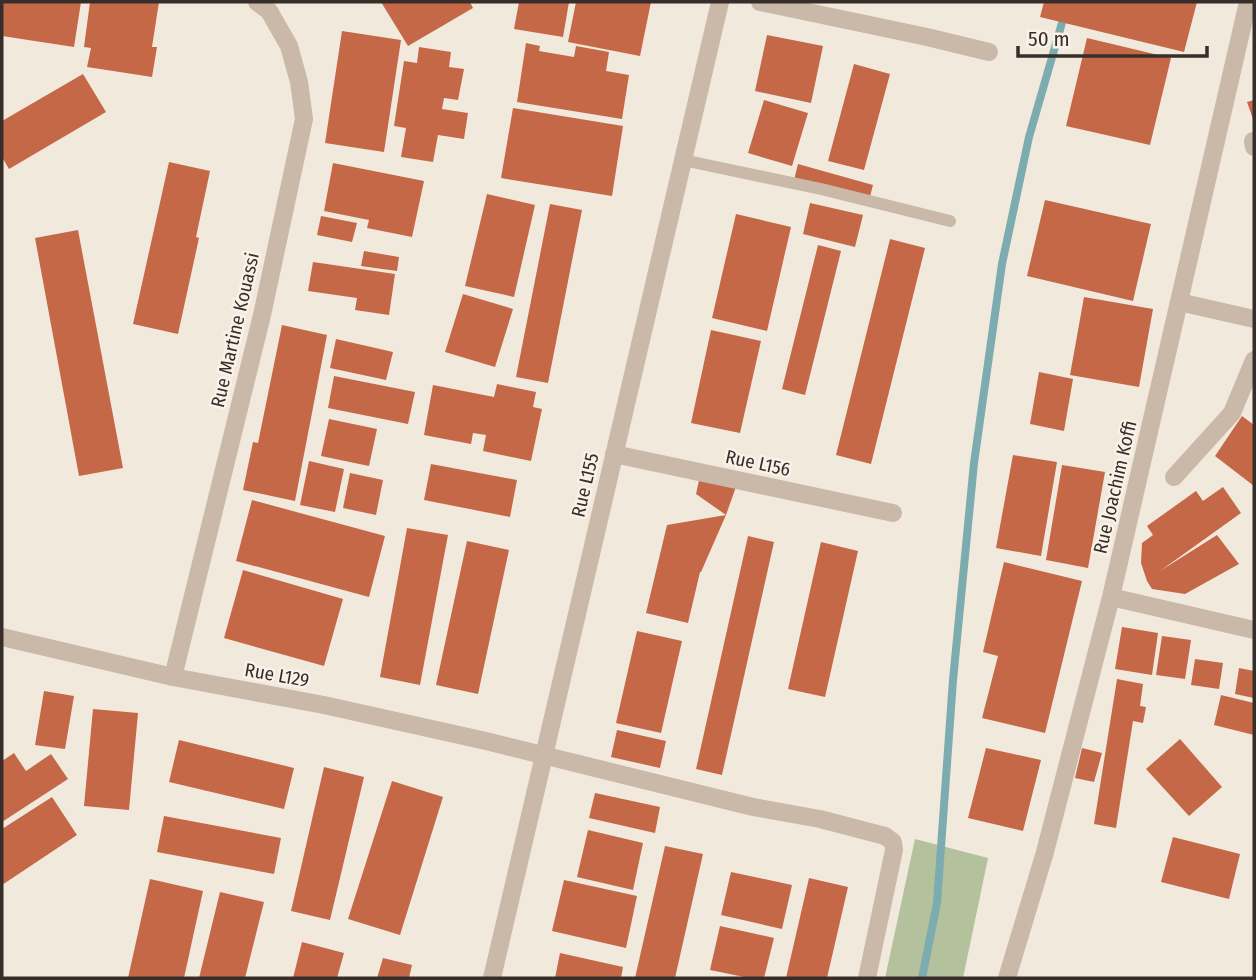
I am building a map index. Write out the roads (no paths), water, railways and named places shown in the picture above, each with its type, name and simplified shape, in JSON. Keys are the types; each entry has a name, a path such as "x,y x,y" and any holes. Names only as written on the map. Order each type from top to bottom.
{"street":[{"name":"Rue Martine Kouassi","path":"173,677 262,315 304,120 299,82 289,46 269,11 257,2"},
{"name":"Rue L155","path":"492,978 720,2"},
{"path":"760,2 989,52"},
{"name":"Rue Joachim Koffi","path":"1006,978 1045,852 1111,597 1250,4"},
{"path":"1179,302 1254,319"},
{"path":"1174,477 1233,413 1254,359"},
{"name":"Rue L156","path":"614,454 893,513"},
{"path":"1111,597 1254,630"},
{"name":"Rue L129","path":"2,637 173,677 343,709 486,741 753,807 820,819 885,836 893,842 894,850 867,978"}],"lane":[{"path":"683,160 821,189 950,221"}],"waterway":[{"path":"922,978 937,903 953,680 974,463 1002,264 1029,137 1068,2"}]}
